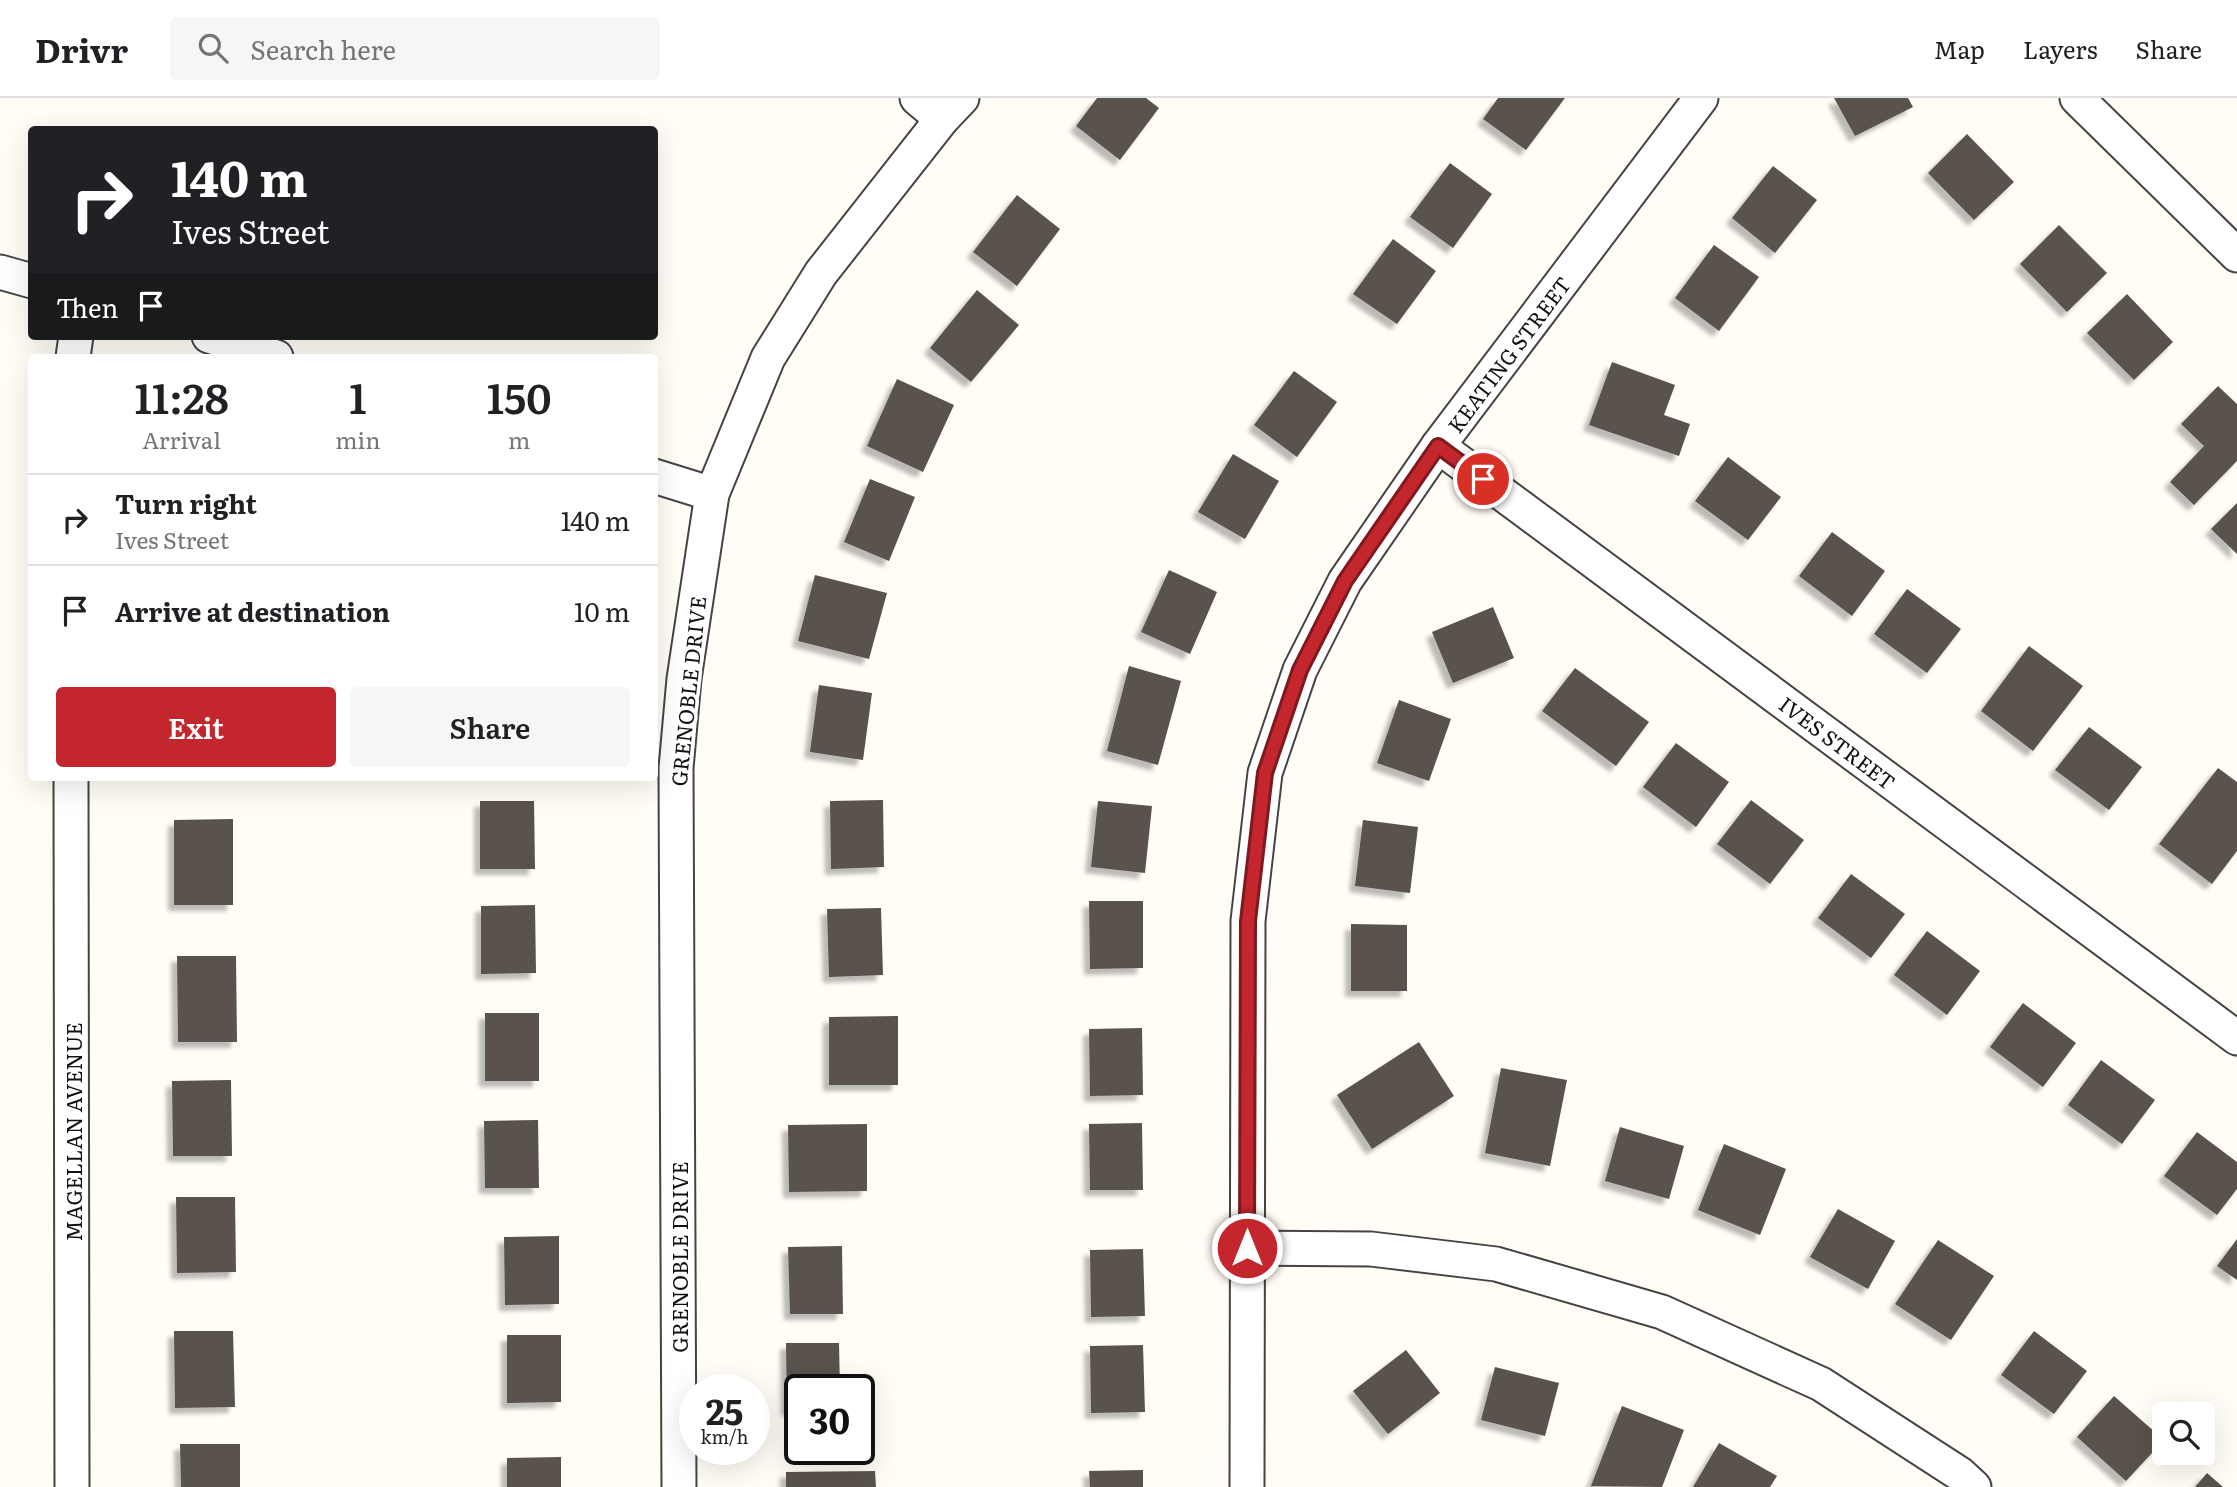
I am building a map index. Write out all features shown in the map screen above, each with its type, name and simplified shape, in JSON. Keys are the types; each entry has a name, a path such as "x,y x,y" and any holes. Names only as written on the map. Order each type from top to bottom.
{"street":[{"name":"KEATING STREET","path":"1247,1487 1248,921 1265,773 1300,670 1345,581 1438,446 1700,98"},
{"path":"2077,98 2237,255"},
{"name":"GRENOBLE DRIVE","path":"679,1487 676,768 684,679 712,494 768,358 821,273 940,105"},
{"path":"0,272 28,280"},
{"path":"222,340 266,354"},
{"name":"IVES STREET","path":"1438,446 2237,1038"},
{"path":"658,477 712,494"},
{"name":"MAGELLAN AVENUE","path":"71,781 72,1487"},
{"path":"1247,1248 1371,1249 1496,1264 1662,1312 1821,1384 1960,1475 1974,1487"}],"building":[{"path":"1097,98 1146,98 1159,108 1120,160 1076,126"},
{"path":"1498,98 1565,98 1526,150 1483,119"},
{"path":"1834,98 1908,98 1913,107 1855,136"},
{"path":"1967,134 2014,182 1974,220 1928,173"},
{"path":"1450,163 1492,194 1453,248 1410,217"},
{"path":"1773,166 1817,200 1775,253 1732,218"},
{"path":"1017,195 1060,229 1017,286 973,252"},
{"path":"2059,225 2107,273 2067,312 2020,264"},
{"path":"1393,239 1436,271 1397,324 1353,294"},
{"path":"1714,245 1759,277 1719,331 1675,298"},
{"path":"977,290 1019,325 971,382 930,348"},
{"path":"2127,294 2173,342 2134,380 2087,333"},
{"path":"1612,362 1675,385 1664,415 1690,424 1679,456 1589,425"},
{"path":"1294,371 1337,402 1297,457 1254,425"},
{"path":"897,379 954,405 923,472 867,446"},
{"path":"2218,386 2237,404 2237,461 2194,505 2170,482 2204,446 2181,424"},
{"path":"1233,454 1279,481 1245,539 1198,512"},
{"path":"1728,457 1781,497 1748,540 1695,501"},
{"path":"870,479 915,497 889,561 844,542"},
{"path":"2237,503 2237,554 2211,529"},
{"path":"1832,532 1885,571 1852,616 1799,576"},
{"path":"1169,570 1217,592 1190,654 1141,632"},
{"path":"815,575 887,593 869,659 798,641"},
{"path":"1907,589 1961,629 1927,673 1874,634"},
{"path":"1493,607 1514,658 1453,683 1432,632"},
{"path":"2029,646 2083,686 2033,751 1981,711"},
{"path":"1129,666 1181,681 1158,765 1107,751"},
{"path":"1575,668 1649,722 1616,766 1542,711"},
{"path":"819,685 872,693 863,760 810,752"},
{"path":"1399,700 1451,719 1429,781 1377,763"},
{"path":"2089,727 2142,767 2109,810 2055,770"},
{"path":"1676,743 1729,782 1696,827 1643,787"},
{"path":"2218,768 2237,782 2237,851 2212,884 2159,844"},
{"path":"883,800 884,867 831,869 830,801"},
{"path":"1751,800 1804,840 1770,884 1717,844"},
{"path":"480,801 534,801 535,869 480,869"},
{"path":"1098,801 1152,806 1145,873 1091,867"},
{"path":"233,819 233,905 174,905 174,820"},
{"path":"1363,820 1418,827 1410,893 1355,886"},
{"path":"1851,874 1905,914 1871,958 1818,918"},
{"path":"1089,901 1143,901 1143,968 1090,969"},
{"path":"535,905 536,973 481,974 481,906"},
{"path":"881,908 883,975 829,977 827,909"},
{"path":"1351,924 1407,925 1407,991 1351,991"},
{"path":"1927,931 1980,971 1947,1015 1894,975"},
{"path":"177,956 236,956 237,1042 178,1042"},
{"path":"2023,1003 2076,1043 2043,1087 1990,1047"},
{"path":"485,1013 539,1013 539,1081 485,1081"},
{"path":"898,1016 898,1085 829,1085 829,1017"},
{"path":"1142,1028 1143,1095 1090,1096 1089,1029"},
{"path":"1419,1042 1454,1096 1372,1149 1337,1095"},
{"path":"2101,1060 2155,1100 2122,1144 2068,1105"},
{"path":"1501,1068 1567,1080 1550,1166 1485,1153"},
{"path":"231,1080 232,1156 173,1156 172,1081"},
{"path":"538,1120 539,1188 485,1188 484,1121"},
{"path":"1142,1123 1143,1190 1090,1190 1089,1124"},
{"path":"867,1124 867,1191 789,1192 788,1125"},
{"path":"1620,1127 1684,1146 1669,1199 1605,1181"},
{"path":"2197,1132 2237,1162 2237,1189 2217,1215 2164,1176"},
{"path":"1724,1144 1786,1169 1760,1235 1698,1210"},
{"path":"176,1197 235,1197 236,1272 177,1273"},
{"path":"1838,1209 1895,1241 1868,1289 1810,1257"},
{"path":"559,1236 559,1304 505,1305 504,1237"},
{"path":"2237,1239 2237,1280 2217,1266"},
{"path":"1938,1240 1994,1276 1951,1340 1895,1304"},
{"path":"842,1246 843,1314 790,1314 788,1247"},
{"path":"1143,1249 1145,1316 1091,1317 1090,1250"},
{"path":"174,1331 233,1331 235,1407 175,1408"},
{"path":"2034,1331 2087,1371 2054,1414 2001,1375"},
{"path":"507,1335 561,1335 561,1402 507,1403"},
{"path":"786,1343 839,1343 840,1374 786,1374"},
{"path":"1143,1345 1145,1412 1091,1413 1090,1346"},
{"path":"1406,1350 1440,1393 1388,1434 1353,1391"},
{"path":"1495,1367 1559,1383 1545,1436 1481,1420"},
{"path":"2114,1396 2152,1429 2152,1453 2126,1481 2077,1437"},
{"path":"1622,1406 1684,1430 1662,1487 1591,1486"},
{"path":"1719,1443 1777,1476 1770,1487 1693,1487"},
{"path":"180,1444 240,1444 240,1487 181,1487"},
{"path":"561,1457 561,1487 507,1487 507,1458"},
{"path":"1143,1470 1143,1487 1090,1487 1089,1471"},
{"path":"875,1471 876,1487 786,1487 786,1472"},
{"path":"2207,1473 2223,1487 2195,1487"}],"route":[{"path":"1247,1248 1248,921 1265,773 1300,670 1345,581 1438,446 1483,479"}]}
